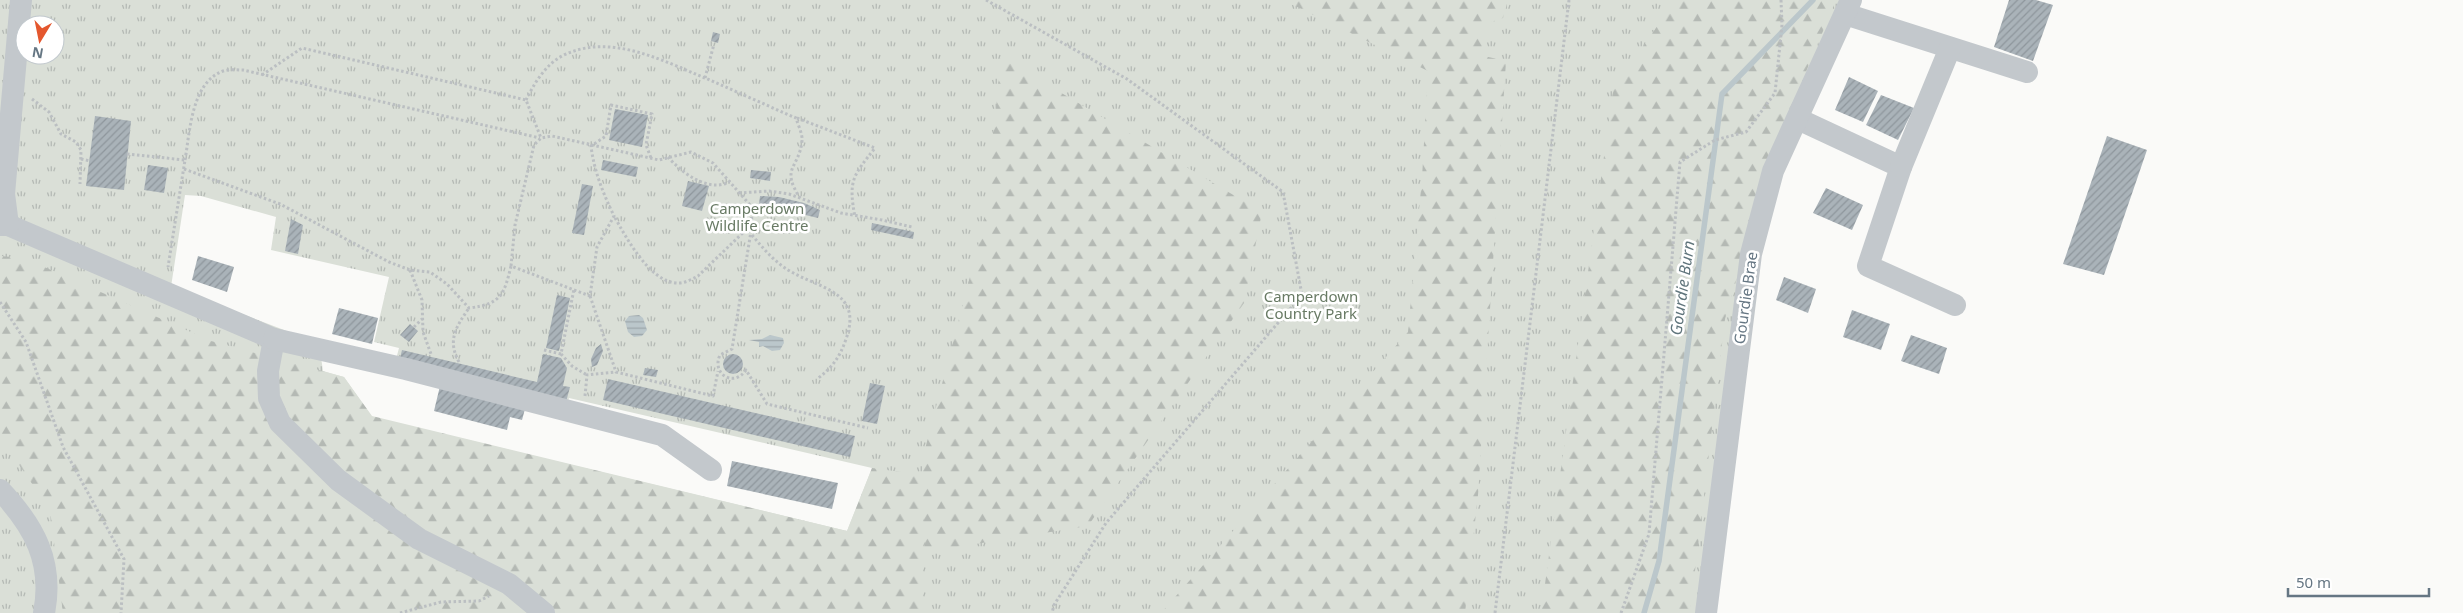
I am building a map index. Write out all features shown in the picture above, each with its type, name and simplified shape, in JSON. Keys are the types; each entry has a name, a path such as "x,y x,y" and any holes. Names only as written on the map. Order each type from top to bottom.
{"street":[{"path":"21,0 4,194 4,225 274,339 508,395 662,435 711,470"},
{"path":"1848,7 1950,48 2027,72"},
{"name":"Gourdie Brae","path":"1706,613 1751,254 1774,171 1848,7"},
{"path":"1950,48 1901,167 1868,266 1955,305"},
{"path":"1798,119 1901,167"},
{"path":"274,339 268,371 269,398 280,423 338,480 419,539 509,584 544,613"},
{"path":"0,490 18,509 38,540 47,574 44,613"}],"path":[{"path":"986,0 1127,79 1283,192 1302,295 1106,523 1054,605 1052,613"},
{"path":"1495,613 1568,0"},
{"path":"1620,613 1649,534 1680,162 1715,140 1746,132 1775,93 1782,25 1781,0"},
{"path":"705,78 714,44"},
{"path":"526,100 542,73 561,57 590,47 620,48 658,58 796,118 874,148 852,181 850,192 855,217"},
{"path":"262,75 302,48 526,100"},
{"path":"168,268 195,106 205,84 225,70 243,70 541,138 552,136 659,160 690,152 713,163 751,206 751,235 732,349 720,355 713,396 616,372 587,376 572,366 561,354 544,350"},
{"path":"14,92 36,101 49,112 61,134 76,142 81,150 80,184"},
{"path":"526,100 541,138"},
{"path":"591,146 606,136 611,106 652,114 646,145 651,158"},
{"path":"796,118 803,140 791,169 791,184 800,198"},
{"path":"461,364 453,350 456,327 469,308 495,302 502,295 511,266 514,225 528,165 534,145 541,138"},
{"path":"591,146 593,162 600,184 614,216 632,248 654,272 676,283 688,281 698,276 752,224"},
{"path":"128,154 185,160"},
{"path":"668,158 687,176 713,185 723,185 729,182"},
{"path":"81,159 90,161"},
{"path":"184,169 280,204 389,262 410,270 430,272 447,284 469,308"},
{"path":"739,193 769,191 789,194 855,217 882,220 912,227"},
{"path":"614,216 597,247 590,296 616,372"},
{"path":"751,235 784,268 834,292 848,306 850,324 841,354 835,364 817,379"},
{"path":"511,266 590,296"},
{"path":"410,270 422,300 423,332 432,357"},
{"path":"561,354 574,289"},
{"path":"0,302 26,342 63,447 124,559 121,613"},
{"path":"414,327 423,319"},
{"path":"718,370 730,379 739,377 746,370 767,404 868,428"},
{"path":"585,404 587,376"},
{"path":"400,613 441,602 479,601 509,584"}],"green space":[{"name":"Camperdown Country Park","path":"0,0 1850,0 1773,171 1706,613 0,613","holes":["185,195 201,196 276,217 271,250 389,277 374,342 399,348 395,363 567,405 569,398 872,468 847,531 372,417 344,377 323,371 320,350 292,333 171,287"]},
{"path":"1283,0 1508,0 1503,18 1485,24 1484,56 1506,61 1478,495 1465,613 1161,613 1408,332 1422,178 1428,71"},
{"path":"1675,0 1836,0 1777,141 1725,319 1690,613 1541,613 1613,91"},
{"path":"1001,57 1262,212 1244,303 1088,526 925,552 923,499 922,613 63,613 50,510 0,437 0,256 24,258 211,341 344,377 372,416 847,531 872,468 923,475 923,457 986,215"}],"shaded area":[{"path":"639,315 643,318 647,330 642,336 634,337 628,332 625,321 629,316"},
{"path":"770,335 783,338 784,343 780,350 772,351 763,346 759,347 759,342 749,340 762,339"}],"building":[{"path":"2009,0 2036,0 2053,5 2033,61 1994,47"},
{"path":"713,32 720,34 718,43 711,41"},
{"path":"1849,77 1878,91 1863,122 1835,110"},
{"path":"1881,95 1914,108 1898,140 1866,125"},
{"path":"615,109 648,115 642,147 609,140"},
{"path":"95,116 131,121 124,190 86,186"},
{"path":"2107,136 2147,150 2104,275 2063,264"},
{"path":"603,160 638,167 636,177 601,170"},
{"path":"148,165 168,168 164,193 144,190"},
{"path":"751,170 771,172 770,181 750,178"},
{"path":"688,181 709,186 702,211 682,206"},
{"path":"582,184 593,186 584,235 572,233"},
{"path":"1826,188 1863,205 1852,230 1813,213"},
{"path":"760,196 779,197 804,203 820,210 818,218 759,204"},
{"path":"291,219 303,225 298,254 285,251"},
{"path":"872,223 914,232 913,239 871,230"},
{"path":"198,256 234,267 227,292 192,280"},
{"path":"1784,277 1816,289 1808,313 1776,300"},
{"path":"557,295 570,298 559,351 546,348"},
{"path":"339,308 378,318 372,344 332,334"},
{"path":"1852,310 1890,324 1881,350 1843,337"},
{"path":"410,324 418,331 409,342 400,335"},
{"path":"1911,335 1947,348 1939,374 1901,361"},
{"path":"601,344 603,351 597,365 592,367 591,359 596,348"},
{"path":"402,350 537,382 543,354 561,358 567,368 563,386 570,387 566,402 399,362"},
{"path":"733,354 740,357 743,364 740,371 733,374 726,371 723,364 726,357"},
{"path":"645,368 658,370 656,377 643,375"},
{"path":"608,379 855,436 850,457 603,400"},
{"path":"870,383 885,386 877,424 862,421"},
{"path":"440,386 525,409 522,420 510,417 507,430 434,411"},
{"path":"732,461 838,483 832,509 727,486"}],"waterway":[{"name":"Gourdie Burn","path":"1644,613 1659,561 1722,94 1813,0"}],"park label":[{"name":"Camperdown Wildlife Centre","path":"757,218"}]}
